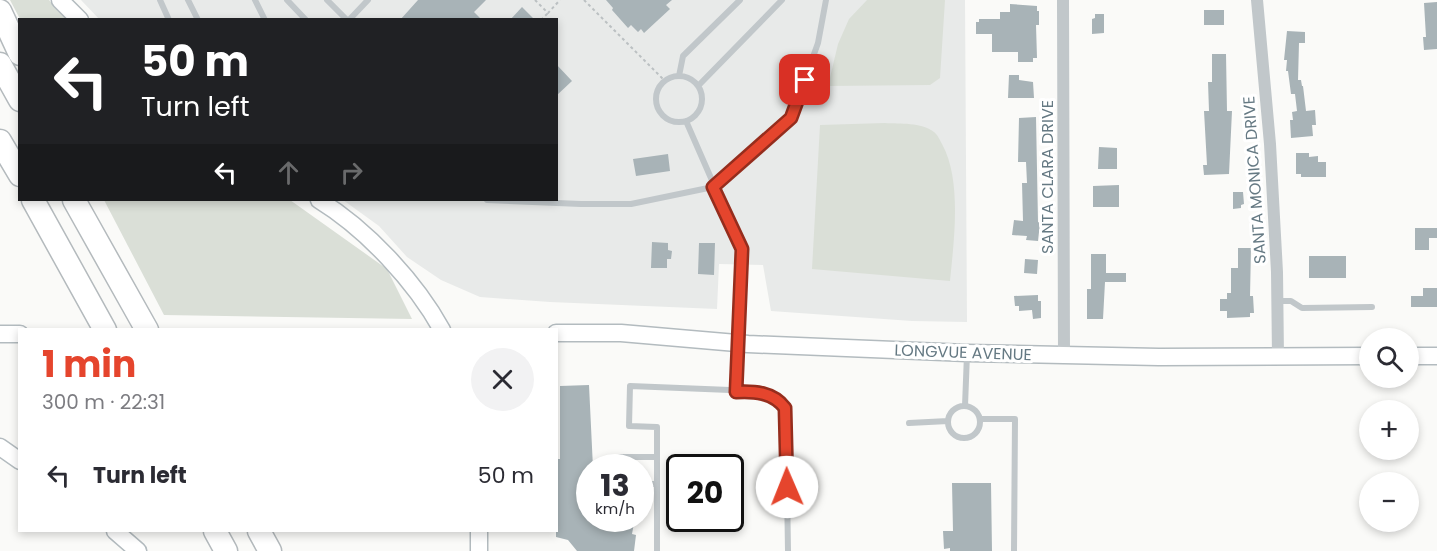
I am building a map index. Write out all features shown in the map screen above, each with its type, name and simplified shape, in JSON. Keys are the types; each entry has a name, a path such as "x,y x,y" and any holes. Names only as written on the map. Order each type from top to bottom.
{"highway":[{"path":"0,11 18,50"},
{"path":"0,64 18,96"},
{"path":"0,141 18,172"},
{"path":"0,165 18,195"},
{"path":"22,201 42,232 58,246"},
{"path":"34,201 104,328"},
{"path":"75,201 146,328"},
{"path":"88,201 105,235 158,328"},
{"path":"216,532 226,551"},
{"path":"260,532 270,551"}],"main road":[{"path":"60,0 78,18"},
{"path":"320,201 367,236 391,261 440,328"},
{"name":"LONGVUE AVENUE","path":"558,333 621,333 738,343 967,353 1159,357 1359,357"},
{"path":"0,334 18,334"},
{"path":"1419,356 1437,356"},
{"path":"0,447 18,460"},
{"path":"116,532 138,551"},
{"path":"479,532 479,551"}],"street":[{"name":"SANTA CLARA DRIVE","path":"1063,0 1064,355"},
{"name":"SANTA MONICA DRIVE","path":"1257,0 1270,144 1278,357"}],"lane":[{"path":"160,0 168,18"},
{"path":"188,0 197,18"},
{"path":"255,0 264,18"},
{"path":"287,0 304,18"},
{"path":"327,0 346,18"},
{"path":"350,18 368,0"},
{"path":"679,76 683,56 740,0"},
{"path":"698,86 782,0"},
{"path":"511,201 631,204 713,187 791,118 818,43 826,0"},
{"path":"679,76 687,77 698,86 702,95 702,104 693,118 677,122 661,113 656,96 665,81 679,76"},
{"path":"686,121 742,249 736,392"},
{"path":"1277,301 1291,301 1302,308 1372,307"},
{"path":"965,406 967,353"},
{"path":"657,551 657,427 629,426 630,386 755,391 772,397 785,408 788,551"},
{"path":"960,406 975,410 980,419 978,430 964,438 954,434 948,421 951,412 960,406"},
{"path":"980,419 1015,419 1014,551"},
{"path":"909,423 948,421"}],"path":[{"path":"535,0 548,13"},
{"path":"543,18 560,0"},
{"path":"584,0 665,81"}],"shaded area":[{"path":"10,0 49,0 65,18 19,18"},
{"path":"81,0 965,0 967,322 912,321 771,311 763,265 719,264 717,309 480,297 441,280 407,257 379,226 344,201 558,201 558,18 98,18"},
{"path":"867,0 945,0 940,78 930,85 828,86 838,44 849,19"},
{"path":"910,124 929,129 934,132 942,144 952,175 954,192 955,211 950,281 812,269 820,125"},
{"path":"105,201 291,201 387,269 412,319 164,315"}],"building":[{"path":"418,0 486,0 474,12 480,18 402,18"},
{"path":"606,0 672,0 666,5 670,9 644,33 641,29 638,32 631,25 628,28"},
{"path":"1437,2 1437,49 1424,50 1423,37 1426,37 1424,3"},
{"path":"1010,4 1037,6 1037,11 1039,11 1039,25 1036,25 1037,58 1033,58 1033,62 1018,62 1018,52 992,52 992,34 976,34 976,22 979,22 979,19 1000,19 1000,12 1010,12"},
{"path":"522,7 533,18 512,18"},
{"path":"1204,10 1224,10 1224,25 1204,25"},
{"path":"1095,14 1104,14 1104,33 1092,34 1092,19 1095,18"},
{"path":"1287,31 1305,32 1305,43 1299,43 1298,80 1301,80 1303,86 1306,111 1315,110 1316,125 1312,125 1313,136 1291,138 1290,120 1293,120 1292,112 1297,111 1295,94 1291,94 1288,71 1286,71 1287,60 1284,60"},
{"path":"1212,54 1226,54 1227,111 1232,111 1229,174 1204,175 1203,165 1207,165 1204,111 1209,111 1208,82 1212,82"},
{"path":"558,66 572,81 558,94"},
{"path":"1009,75 1019,75 1019,80 1033,82 1034,98 1008,98"},
{"path":"1036,117 1038,222 1040,223 1038,241 1026,240 1027,236 1012,235 1014,220 1023,221 1022,183 1027,183 1026,162 1018,162 1019,118"},
{"path":"1099,147 1117,148 1117,169 1098,169"},
{"path":"1296,153 1309,153 1309,157 1318,156 1318,162 1326,162 1326,177 1301,177 1301,174 1296,174"},
{"path":"668,154 670,171 636,176 633,159"},
{"path":"1119,185 1119,207 1093,207 1093,186"},
{"path":"1233,192 1243,192 1244,204 1241,208 1233,209"},
{"path":"1415,228 1437,228 1437,238 1429,238 1429,250 1415,250"},
{"path":"652,242 668,243 668,250 672,251 671,259 667,259 667,268 651,268"},
{"path":"699,243 715,243 714,275 698,274"},
{"path":"1238,248 1251,248 1250,296 1253,296 1254,313 1250,313 1250,317 1227,318 1227,311 1220,311 1220,299 1227,299 1227,293 1231,293 1231,268 1238,268"},
{"path":"1091,254 1106,254 1106,273 1126,273 1126,282 1105,282 1103,319 1087,319 1087,289 1091,289"},
{"path":"1309,256 1346,256 1346,278 1309,278"},
{"path":"1025,259 1038,260 1037,274 1024,273"},
{"path":"1423,288 1437,288 1437,307 1411,307 1411,296 1423,296"},
{"path":"1038,295 1038,301 1041,301 1041,318 1033,319 1032,310 1019,311 1019,306 1015,306 1014,296"},
{"path":"589,385 592,454 576,454 576,532 632,532 636,535 634,551 577,551 568,540 556,537 556,532 558,532 558,459 560,459 560,386"},
{"path":"952,483 991,483 992,551 944,549 943,531 953,531"}],"route":[{"path":"787,487 785,408 782,403 772,397 755,391 736,392 742,249 713,187 791,118 805,80"}]}
